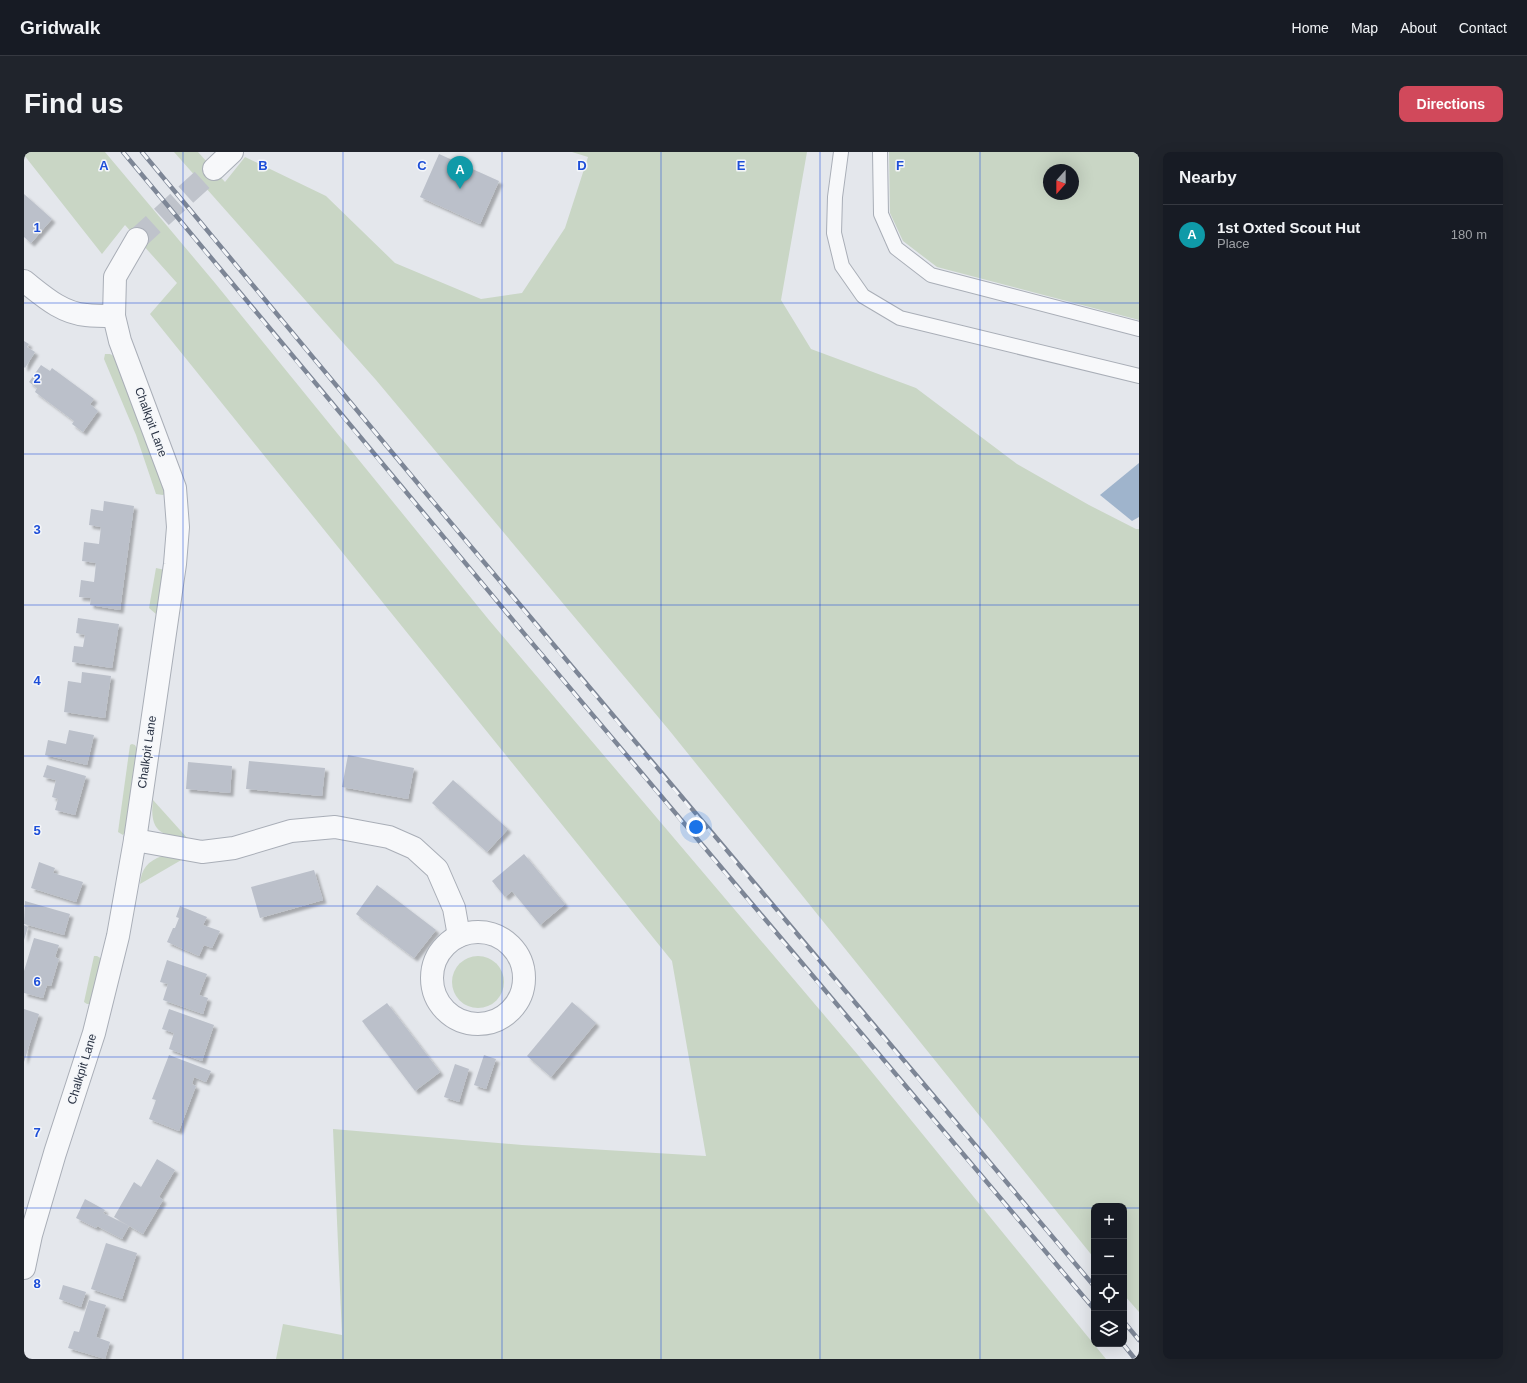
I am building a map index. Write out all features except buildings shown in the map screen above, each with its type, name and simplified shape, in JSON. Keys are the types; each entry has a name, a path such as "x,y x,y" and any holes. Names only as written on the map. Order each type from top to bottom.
{"street":[{"path":"214,169 232,152"},
{"name":"Chalkpit Lane","path":"24,1268 31,1235 55,1153 94,1033 118,936 135,840 175,564 178,527 175,488 120,341 114,316 115,277 137,239"},
{"path":"24,281 58,306 85,315 114,316"},
{"path":"135,840 202,852 234,848 291,831 335,827 389,837 414,848 437,869 454,908 459,936"},
{"path":"473,932 488,933 501,938 513,948 520,960 524,974 523,989 518,1002 508,1013 496,1021 480,1024 464,1022 450,1015 439,1003 432,989 432,972 436,957 446,944 459,936 473,932"}],"lane":[{"path":"840,152 835,197 834,233 842,266 863,296 900,318 1139,376"},
{"path":"880,152 881,214 896,248 931,274 1139,329"}],"green space":[{"path":"24,152 105,152 215,283 489,620 858,1055 1091,1341 1091,1347 1096,1347 1106,1359 276,1359 283,1324 342,1335 333,1129 522,1145 706,1156 672,961 150,314 177,283 125,225 102,254 24,155"},
{"path":"174,152 198,152 225,182 245,157 326,196 395,263 481,299 522,293 565,228 588,157 572,152 807,152 781,300 811,349 916,388 1017,464 1089,505 1136,529 1139,529 1139,1312 1127,1298 1127,1203 1091,1203 1091,1254 669,730 376,380"},
{"path":"889,152 1139,152 1139,320 937,267 903,241 890,213"},
{"path":"105,354 114,356 166,493 163,495 156,494 136,435 104,359"},
{"path":"156,568 165,570 159,612 156,614 149,608"},
{"path":"130,745 135,745 137,749 125,832 123,835 118,832"},
{"path":"153,800 189,840 164,834 159,830 153,819"},
{"path":"162,856 183,859 140,884 142,874 146,866 153,860"},
{"path":"94,956 102,959 91,1004 87,1004 84,1002"},
{"path":"473,956 483,956 497,963 504,977 504,987 497,1001 483,1008 473,1008 463,1004 456,997 452,987 452,977 456,967 463,960"}],"water":[{"path":"1139,463 1139,517 1132,521 1100,495"}],"tunnel":[{"path":"137,239 214,169"}],"railway":[{"path":"123,152 607,732 1091,1305"},
{"path":"142,152 616,720 1091,1282"},
{"path":"1127,1326 1139,1340"},
{"path":"1125,1347 1135,1359"}],"place":[{"name":"1st Oxted Scout Hut","path":"460,189"}]}
